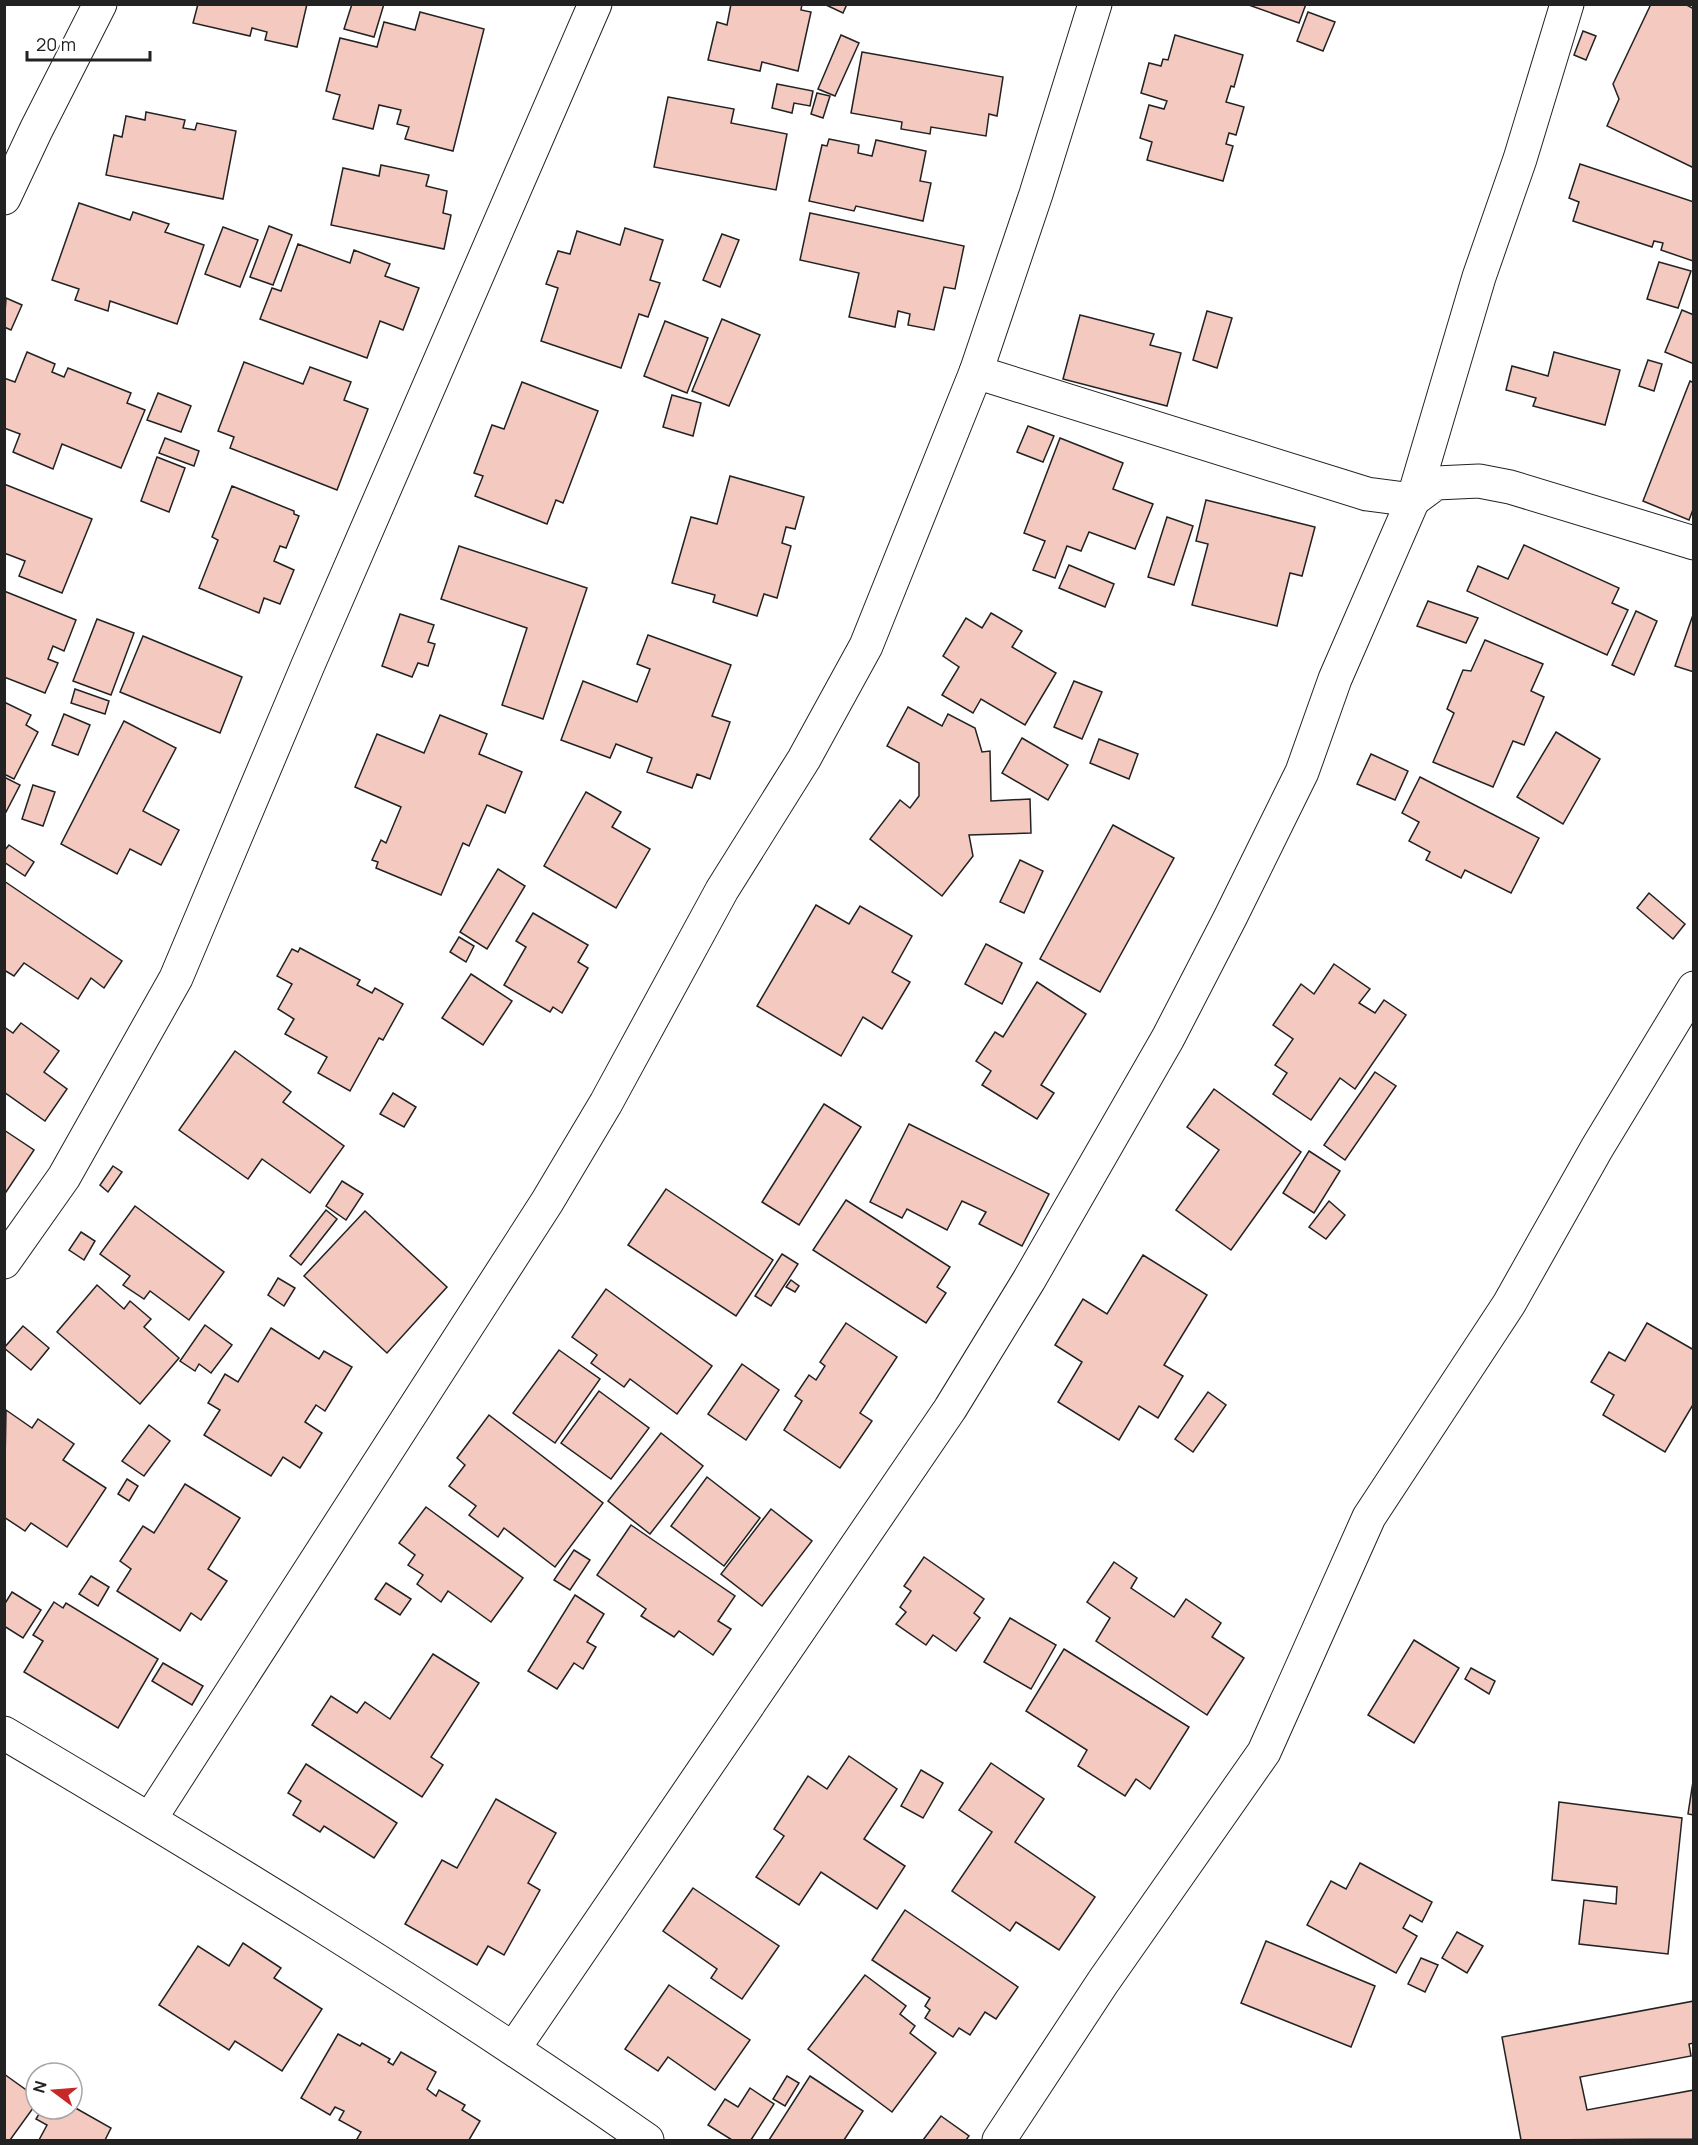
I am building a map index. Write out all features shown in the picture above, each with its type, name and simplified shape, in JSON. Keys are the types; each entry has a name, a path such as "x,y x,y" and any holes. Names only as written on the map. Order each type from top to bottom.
{"street":[{"path":"4,198 100,4"},
{"path":"4,1262 64,1177 176,978 308,665 595,4"},
{"path":"150,1819 547,1202 606,1103 722,890 804,759 866,646 976,372 1036,194 1095,4"},
{"path":"514,2048 950,1409 1029,1280 1168,1038 1302,772 1335,679 1413,500 1479,278 1520,159 1567,4"},
{"path":"976,372 1348,489 1413,500 1436,483 1479,481 1510,487 1694,543"},
{"path":"999,2140 1103,1982 1264,1752 1369,1517 1509,1304 1597,1149 1694,988"},
{"path":"4,1733 150,1819 514,2048 647,2140"}],"building":[{"path":"198,4 307,4 297,47 265,40 267,32 252,28 250,36 193,23"},
{"path":"352,4 384,4 374,37 344,29"},
{"path":"731,4 802,4 801,10 811,12 798,71 762,62 760,71 708,60 717,22 727,25"},
{"path":"824,4 847,4 843,13"},
{"path":"1246,4 1306,4 1299,23"},
{"path":"1651,4 1685,4 1694,9 1694,168 1607,126 1619,99 1613,84"},
{"path":"420,12 484,29 453,151 405,139 409,127 397,124 401,110 379,105 373,129 333,119 340,95 326,91 340,38 377,47 384,22 415,30"},
{"path":"1308,12 1335,22 1323,51 1297,41"},
{"path":"1583,31 1596,36 1586,60 1574,55"},
{"path":"841,35 859,43 835,96 818,89"},
{"path":"1175,35 1243,55 1234,87 1231,86 1226,102 1244,107 1236,135 1229,133 1226,144 1233,146 1223,181 1147,160 1152,142 1140,138 1149,105 1164,109 1167,101 1141,93 1149,63 1161,66 1163,59 1168,60"},
{"path":"862,52 1003,77 997,116 989,114 986,136 931,127 930,134 901,129 902,122 851,113"},
{"path":"777,84 813,91 810,106 794,103 792,113 772,108"},
{"path":"817,93 830,96 823,118 811,114"},
{"path":"668,97 734,109 731,123 787,134 776,190 654,167"},
{"path":"146,112 185,120 183,128 195,130 197,123 236,131 223,199 106,175 114,135 122,137 126,116 145,120"},
{"path":"829,139 859,145 858,153 872,156 876,140 926,151 920,181 931,183 923,221 856,206 854,211 809,201 822,145 827,146"},
{"path":"1580,164 1694,202 1693,261 1661,250 1663,243 1654,241 1652,247 1573,221 1579,202 1569,198"},
{"path":"381,165 429,175 426,186 447,191 443,213 451,215 444,249 331,225 343,168 379,176"},
{"path":"79,203 130,220 133,212 169,224 165,232 204,245 177,324 110,301 108,311 75,300 79,289 52,280"},
{"path":"810,213 964,246 955,289 944,287 934,330 908,325 910,314 898,311 895,327 849,317 859,273 800,260"},
{"path":"269,226 292,235 273,285 250,277"},
{"path":"223,227 258,240 240,287 205,274"},
{"path":"625,228 663,240 650,280 660,283 648,317 639,314 621,368 541,341 558,288 546,284 558,251 570,254 577,231 620,245"},
{"path":"722,234 739,240 720,287 703,280"},
{"path":"298,244 350,263 354,250 390,264 385,276 419,288 403,330 380,321 367,358 260,319 272,288 281,291"},
{"path":"1659,262 1691,271 1678,308 1647,299"},
{"path":"6,298 22,305 11,330 4,327"},
{"path":"1682,310 1694,315 1694,364 1665,352"},
{"path":"1207,311 1232,318 1217,368 1193,360"},
{"path":"1080,315 1154,334 1150,345 1181,353 1167,406 1063,379"},
{"path":"722,319 760,335 729,406 692,391"},
{"path":"665,321 708,338 687,393 644,376"},
{"path":"27,352 55,364 52,372 64,377 68,368 131,393 127,403 145,410 121,468 62,444 53,469 13,452 20,434 4,428 4,378 15,382"},
{"path":"1554,352 1620,370 1605,425 1533,406 1536,398 1506,390 1512,366 1548,376"},
{"path":"1648,360 1662,364 1654,391 1639,386"},
{"path":"244,362 303,384 310,367 351,382 344,400 368,409 337,490 230,448 234,437 218,431"},
{"path":"1690,381 1694,383 1694,507 1689,520 1643,501"},
{"path":"522,382 598,411 563,503 556,500 547,524 475,496 483,476 474,473 492,425 504,429"},
{"path":"158,393 191,406 181,432 147,420"},
{"path":"672,395 701,403 693,436 663,427"},
{"path":"1028,426 1054,436 1043,462 1017,452"},
{"path":"165,438 199,451 194,466 159,453"},
{"path":"1060,438 1123,463 1113,489 1153,504 1135,549 1089,532 1081,551 1067,546 1055,578 1033,570 1045,541 1024,533"},
{"path":"157,457 185,468 169,512 141,501"},
{"path":"730,476 804,497 795,529 786,527 782,543 791,546 777,598 764,594 757,616 713,602 715,595 672,583 691,517 717,524"},
{"path":"4,484 92,519 62,593 19,576 25,561 4,553"},
{"path":"232,486 294,511 294,514 299,516 286,548 280,546 274,561 294,570 280,604 264,598 259,613 199,588 218,540 212,537"},
{"path":"1206,500 1315,527 1302,576 1290,573 1277,626 1192,605 1208,544 1196,541"},
{"path":"1167,517 1193,526 1174,585 1148,577"},
{"path":"1524,545 1619,588 1612,603 1628,610 1607,655 1467,591 1478,566 1508,579"},
{"path":"459,546 587,588 543,719 502,705 527,628 441,599"},
{"path":"1069,565 1114,584 1105,607 1059,588"},
{"path":"4,591 76,620 64,651 53,646 48,659 58,663 45,693 4,677"},
{"path":"1428,601 1478,618 1466,643 1417,626"},
{"path":"1636,611 1657,621 1634,675 1612,665"},
{"path":"1694,612 1694,672 1675,666"},
{"path":"991,613 1022,631 1012,647 1056,673 1025,725 981,699 973,713 942,695 959,667 943,656 966,618 982,628"},
{"path":"400,614 434,625 428,642 435,644 428,666 418,663 412,677 382,666"},
{"path":"97,619 134,633 111,695 73,681"},
{"path":"648,635 731,665 712,716 730,722 710,779 697,774 692,788 647,772 652,758 616,744 610,758 561,740 583,681 637,702 650,669 637,664"},
{"path":"143,636 242,677 220,733 120,692"},
{"path":"1485,640 1543,664 1531,691 1544,697 1524,745 1513,741 1493,787 1433,762 1454,713 1447,709 1463,670 1471,671"},
{"path":"1074,681 1102,692 1082,739 1054,727"},
{"path":"75,689 109,701 105,714 71,703"},
{"path":"4,702 31,715 26,725 38,732 14,779 4,774"},
{"path":"908,707 942,726 948,714 975,728 982,752 990,751 991,801 1030,799 1031,833 969,835 973,856 942,896 870,839 900,800 910,808 919,796 919,763 887,746"},
{"path":"64,714 90,725 78,755 52,745"},
{"path":"440,715 487,734 479,754 522,772 505,813 487,805 469,846 463,843 441,895 376,868 378,862 372,860 381,840 386,843 401,807 355,787 377,734 424,753"},
{"path":"124,721 176,748 143,811 179,830 161,865 130,849 117,874 61,844"},
{"path":"1556,732 1600,759 1563,824 1517,797"},
{"path":"1022,738 1068,765 1048,800 1002,773"},
{"path":"1099,739 1138,754 1129,779 1090,763"},
{"path":"1371,754 1408,771 1395,800 1357,784"},
{"path":"4,777 20,785 6,812 4,811"},
{"path":"1420,777 1539,838 1511,893 1465,870 1461,878 1426,860 1430,852 1409,841 1419,822 1402,813"},
{"path":"33,785 55,792 43,826 22,819"},
{"path":"586,792 621,812 612,827 650,849 616,908 544,866"},
{"path":"1113,825 1174,858 1100,992 1040,959"},
{"path":"9,845 34,862 25,876 4,862 4,851"},
{"path":"1020,860 1043,871 1024,913 1000,902"},
{"path":"498,869 525,886 487,949 460,932"},
{"path":"4,881 122,961 104,988 91,978 78,999 24,963 14,976 4,970"},
{"path":"1649,893 1685,924 1673,939 1637,908"},
{"path":"816,905 849,924 860,906 912,936 892,972 910,982 882,1029 863,1017 841,1056 757,1006"},
{"path":"533,913 588,945 578,962 588,968 562,1013 553,1007 550,1012 504,985 526,947 516,941"},
{"path":"459,937 474,946 466,962 450,952"},
{"path":"986,944 1022,963 1002,1004 965,984"},
{"path":"300,948 360,980 357,985 372,993 375,988 403,1004 383,1040 379,1038 350,1091 318,1073 327,1057 285,1034 294,1019 278,1009 292,984 277,976 292,949 298,952"},
{"path":"1334,964 1370,989 1359,1003 1375,1013 1384,1000 1406,1015 1355,1089 1340,1078 1311,1120 1273,1094 1287,1073 1275,1065 1293,1039 1273,1025 1301,984 1314,994"},
{"path":"471,974 512,1001 483,1045 442,1018"},
{"path":"1037,982 1086,1014 1041,1085 1054,1093 1037,1119 982,1085 991,1071 976,1061 995,1032 1003,1037"},
{"path":"21,1023 59,1051 44,1072 67,1089 45,1121 4,1092 4,1027 13,1033"},
{"path":"235,1051 291,1092 283,1102 344,1146 310,1193 262,1159 248,1179 179,1130"},
{"path":"1375,1072 1396,1086 1345,1160 1324,1145"},
{"path":"1214,1089 1301,1152 1231,1250 1176,1210 1219,1150 1187,1127"},
{"path":"393,1093 416,1107 404,1127 380,1114"},
{"path":"824,1104 861,1127 799,1225 762,1202"},
{"path":"909,1124 1049,1194 1022,1246 979,1224 986,1212 962,1201 947,1230 907,1209 902,1218 870,1202"},
{"path":"4,1130 34,1150 4,1195"},
{"path":"1309,1151 1340,1171 1314,1213 1283,1193"},
{"path":"113,1166 122,1172 108,1192 100,1185"},
{"path":"342,1181 363,1194 346,1220 326,1206"},
{"path":"666,1189 773,1260 736,1316 628,1245"},
{"path":"846,1200 950,1267 937,1287 946,1293 926,1323 813,1250"},
{"path":"1329,1201 1345,1215 1326,1239 1309,1227"},
{"path":"135,1206 224,1272 189,1320 150,1291 144,1299 123,1285 130,1276 100,1254"},
{"path":"326,1210 337,1219 301,1265 290,1256"},
{"path":"365,1211 447,1287 387,1353 304,1276"},
{"path":"81,1232 95,1241 84,1260 69,1250"},
{"path":"782,1254 798,1264 771,1306 755,1296"},
{"path":"1143,1255 1207,1295 1164,1365 1183,1376 1158,1418 1139,1406 1119,1440 1058,1402 1082,1362 1055,1345 1083,1299 1107,1314"},
{"path":"278,1278 295,1288 284,1306 268,1295"},
{"path":"791,1280 799,1286 795,1292 786,1287"},
{"path":"97,1285 124,1309 130,1301 151,1319 144,1327 179,1358 140,1404 57,1332"},
{"path":"606,1289 712,1366 677,1414 630,1379 624,1387 591,1363 597,1355 572,1337"},
{"path":"846,1323 897,1357 860,1413 872,1421 840,1468 784,1430 802,1401 795,1396 809,1375 816,1380 825,1366 820,1362"},
{"path":"1647,1323 1694,1350 1694,1403 1665,1452 1603,1415 1614,1395 1591,1382 1609,1352 1625,1361"},
{"path":"205,1325 232,1345 211,1373 199,1364 195,1371 180,1361"},
{"path":"23,1326 49,1348 31,1370 4,1348"},
{"path":"271,1328 319,1359 324,1351 352,1367 325,1411 316,1405 305,1422 322,1433 300,1468 283,1457 271,1476 204,1435 220,1410 208,1403 225,1374 238,1382"},
{"path":"559,1350 600,1379 555,1443 513,1413"},
{"path":"742,1364 779,1390 746,1440 708,1414"},
{"path":"599,1391 649,1428 611,1479 561,1443"},
{"path":"1208,1392 1226,1405 1193,1452 1175,1439"},
{"path":"6,1410 32,1428 38,1419 74,1444 63,1460 106,1488 67,1547 31,1523 25,1531 4,1517"},
{"path":"489,1415 603,1503 555,1567 504,1528 498,1537 469,1515 476,1506 449,1486 465,1465 457,1458"},
{"path":"149,1425 170,1441 144,1476 122,1461"},
{"path":"661,1433 703,1466 650,1534 608,1501"},
{"path":"707,1477 760,1518 724,1566 671,1526"},
{"path":"127,1479 138,1486 129,1501 118,1494"},
{"path":"185,1484 240,1518 208,1569 227,1581 201,1620 191,1613 180,1631 117,1591 131,1569 120,1561 143,1526 154,1533"},
{"path":"426,1507 523,1578 491,1622 448,1591 441,1602 417,1584 423,1575 408,1565 415,1555 399,1543"},
{"path":"771,1509 812,1541 762,1606 721,1574"},
{"path":"631,1525 735,1596 718,1621 731,1629 713,1655 679,1631 674,1637 641,1616 646,1609 597,1575"},
{"path":"574,1550 590,1560 570,1590 554,1580"},
{"path":"924,1557 984,1599 974,1613 980,1618 956,1651 933,1635 926,1645 896,1624 906,1612 900,1607 911,1591 904,1586"},
{"path":"1114,1562 1137,1578 1131,1588 1174,1617 1186,1599 1221,1623 1212,1637 1244,1658 1207,1715 1096,1641 1110,1618 1087,1602"},
{"path":"91,1576 109,1587 98,1606 79,1594"},
{"path":"386,1583 411,1599 400,1615 375,1599"},
{"path":"12,1592 41,1610 23,1638 4,1626 4,1605"},
{"path":"575,1595 604,1614 587,1642 596,1647 583,1669 574,1663 557,1689 528,1671"},
{"path":"54,1602 63,1608 66,1603 158,1659 118,1728 24,1672 43,1641 33,1635"},
{"path":"1010,1618 1056,1645 1031,1689 984,1662"},
{"path":"1414,1640 1459,1668 1414,1743 1368,1715"},
{"path":"1064,1649 1189,1727 1150,1789 1136,1779 1125,1796 1078,1766 1087,1750 1026,1711"},
{"path":"433,1654 479,1683 431,1757 443,1765 422,1797 312,1725 331,1696 357,1713 365,1702 390,1719"},
{"path":"163,1663 203,1686 192,1705 152,1681"},
{"path":"1471,1668 1495,1681 1489,1694 1465,1679"},
{"path":"849,1756 897,1789 864,1839 905,1866 877,1909 821,1872 799,1905 756,1877 784,1836 774,1829 808,1776 827,1789"},
{"path":"991,1763 1044,1799 1015,1842 1095,1897 1059,1950 1016,1922 1010,1931 952,1891 992,1832 959,1810"},
{"path":"306,1764 397,1823 374,1858 324,1826 320,1832 293,1815 301,1801 288,1793"},
{"path":"921,1770 943,1783 923,1818 901,1806"},
{"path":"1694,1775 1694,1815 1688,1814"},
{"path":"496,1799 556,1833 528,1883 540,1890 504,1955 488,1946 477,1965 405,1924 442,1860 457,1868"},
{"path":"1559,1802 1682,1818 1668,1954 1579,1944 1584,1900 1616,1904 1617,1887 1552,1880"},
{"path":"1360,1863 1432,1902 1422,1922 1410,1915 1403,1928 1417,1936 1396,1973 1307,1925 1331,1881 1346,1889"},
{"path":"693,1888 779,1946 742,1999 711,1978 717,1969 663,1931"},
{"path":"905,1910 1018,1987 996,2019 985,2012 970,2035 959,2028 953,2037 925,2018 930,2010 925,2006 930,1998 872,1960"},
{"path":"1457,1932 1483,1946 1467,1973 1442,1958"},
{"path":"1266,1941 1375,1986 1351,2047 1241,2003"},
{"path":"243,1943 281,1968 274,1978 322,2009 282,2071 235,2041 229,2050 159,2005 198,1946 229,1966"},
{"path":"1421,1958 1438,1965 1425,1992 1408,1984"},
{"path":"865,1975 906,2006 900,2014 915,2026 910,2033 936,2053 892,2112 808,2049"},
{"path":"669,1985 750,2040 715,2090 668,2057 658,2071 625,2049"},
{"path":"1694,2001 1694,2043 1689,2044 1691,2056 1580,2077 1587,2110 1694,2090 1694,2139 1521,2140 1502,2037"},
{"path":"338,2034 360,2046 362,2043 390,2059 388,2062 393,2065 401,2052 436,2072 427,2089 436,2096 439,2090 465,2105 462,2110 480,2121 469,2140 359,2140 357,2139 361,2132 339,2120 344,2111 335,2107 330,2115 301,2098"},
{"path":"4,2074 24,2088 24,2121 10,2140 4,2140"},
{"path":"787,2076 799,2083 785,2106 773,2099"},
{"path":"810,2076 863,2111 844,2140 769,2140"},
{"path":"750,2088 774,2104 751,2140 732,2140 708,2125 725,2099 738,2107"},
{"path":"84,2113 111,2128 105,2140 39,2140 47,2125 40,2121 84,2121"},
{"path":"941,2116 969,2136 966,2140 923,2140"}]}
